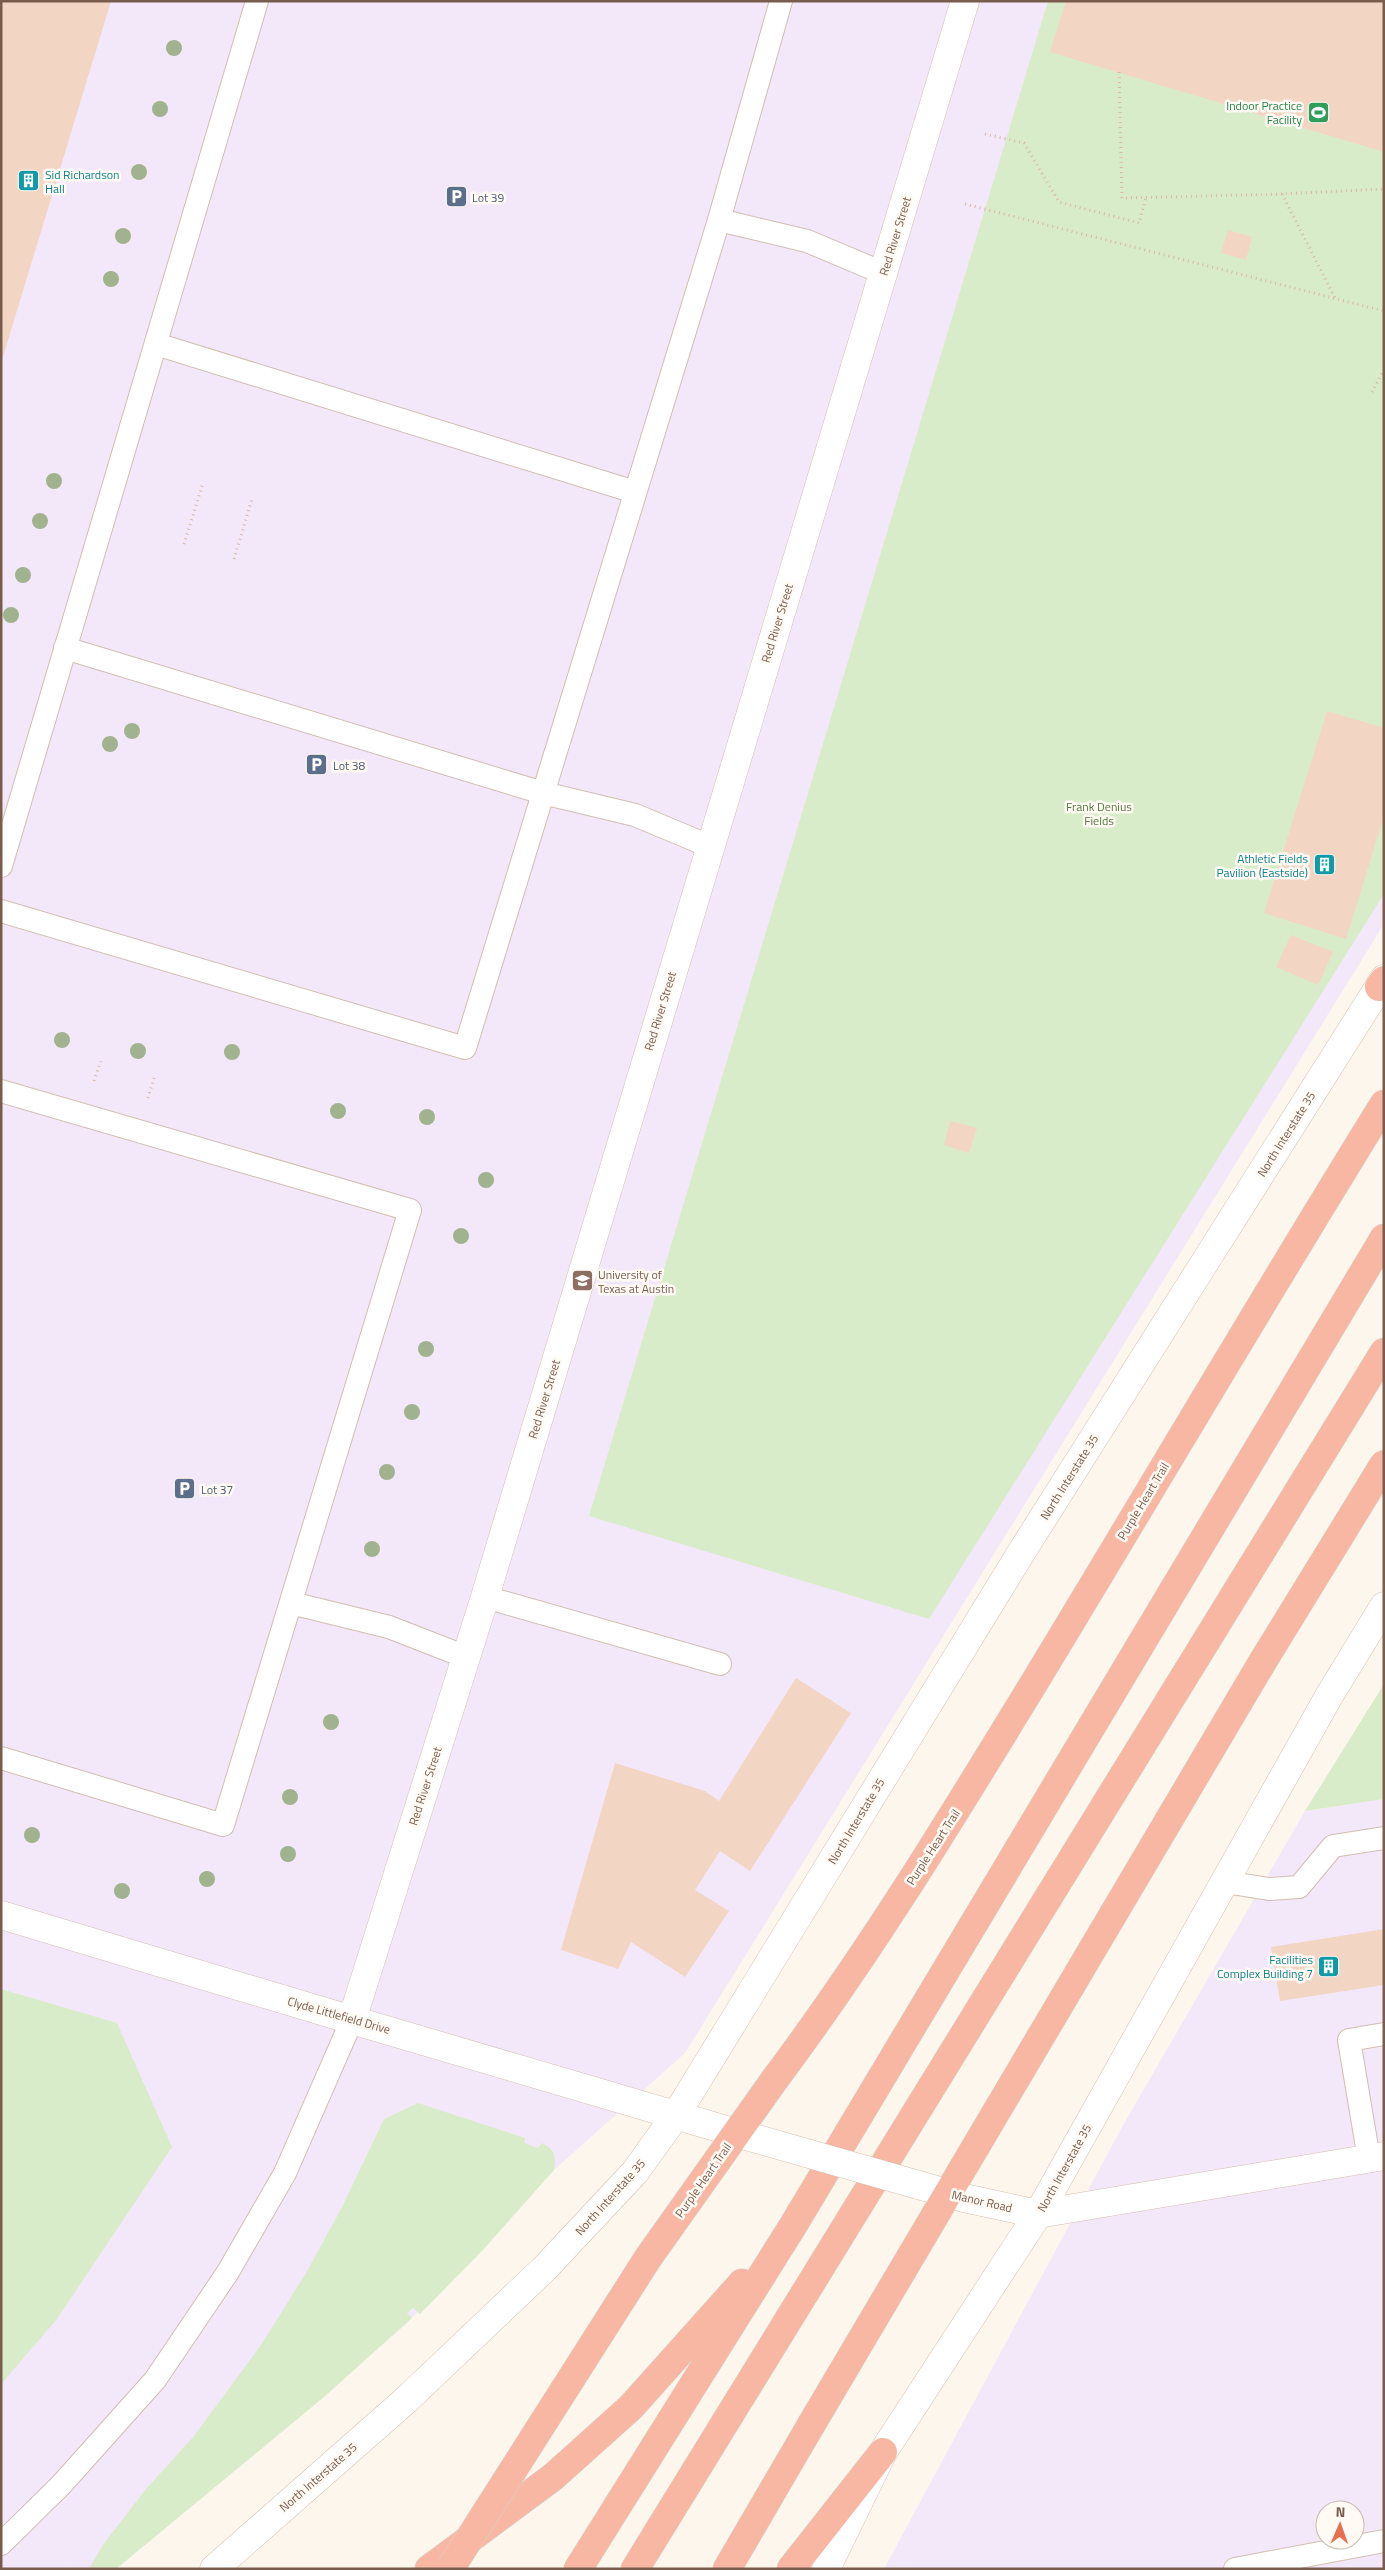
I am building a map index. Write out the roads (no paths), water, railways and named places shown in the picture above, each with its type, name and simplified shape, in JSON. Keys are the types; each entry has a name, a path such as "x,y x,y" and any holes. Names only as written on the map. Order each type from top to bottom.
{"highway":[{"name":"Purple Heart Trail","path":"450,2569 648,2258 826,2011 944,1829 1105,1566 1269,1290 1384,1104"},
{"path":"578,2569 794,2224 1384,1238"},
{"path":"635,2569 1384,1352"},
{"path":"727,2569 1263,1661 1384,1464"},
{"path":"429,2569 553,2477 631,2407 794,2224"},
{"path":"738,2569 811,2425"},
{"path":"791,2569 883,2452"}],"street":[{"name":"Red River Street","path":"352,2020 485,1596 709,846 965,1"},
{"name":"North Interstate 35","path":"214,2569 406,2400 545,2268 635,2172 676,2115 1018,1556 1382,982"},
{"name":"North Interstate 35","path":"826,2569 883,2452 1038,2214 1328,1696 1384,1606"},
{"name":"Clyde Littlefield Drive","path":"1,1914 676,2115"},
{"name":"Manor Road","path":"676,2115 964,2198 1038,2214 1376,2158"}],"lane":[{"path":"1,866 257,1"},
{"path":"1,911 465,1048 719,220 781,1"},
{"path":"719,220 807,241 883,273"},
{"path":"156,344 636,492"},
{"path":"65,648 543,793 635,815 709,846"},
{"path":"1,1091 410,1210 223,1826 1,1758"},
{"path":"485,1596 720,1664"},
{"path":"291,1603 389,1627 466,1657"},
{"path":"1225,1882 1269,1888 1299,1886 1333,1846 1384,1838"},
{"path":"1,2544 61,2485 155,2380 228,2272 284,2173 352,2020"},
{"path":"1376,2158 1349,2040 1384,2034"},
{"path":"1235,2569 1384,2541"}],"place":[{"name":"Indoor Practice Facility","path":"1318,112"},
{"name":"Sid Richardson Hall","path":"29,181"},
{"name":"Lot 39","path":"456,197"},
{"name":"Lot 38","path":"317,765"},
{"name":"Athletic Fields Pavilion (Eastside)","path":"1324,865"},
{"name":"University of Texas at Austin","path":"582,1281"},
{"name":"Lot 37","path":"185,1489"},
{"name":"Facilities Complex Building 7","path":"1329,1966"}],"park label":[{"name":"Frank Denius Fields","path":"1099,813"}]}
